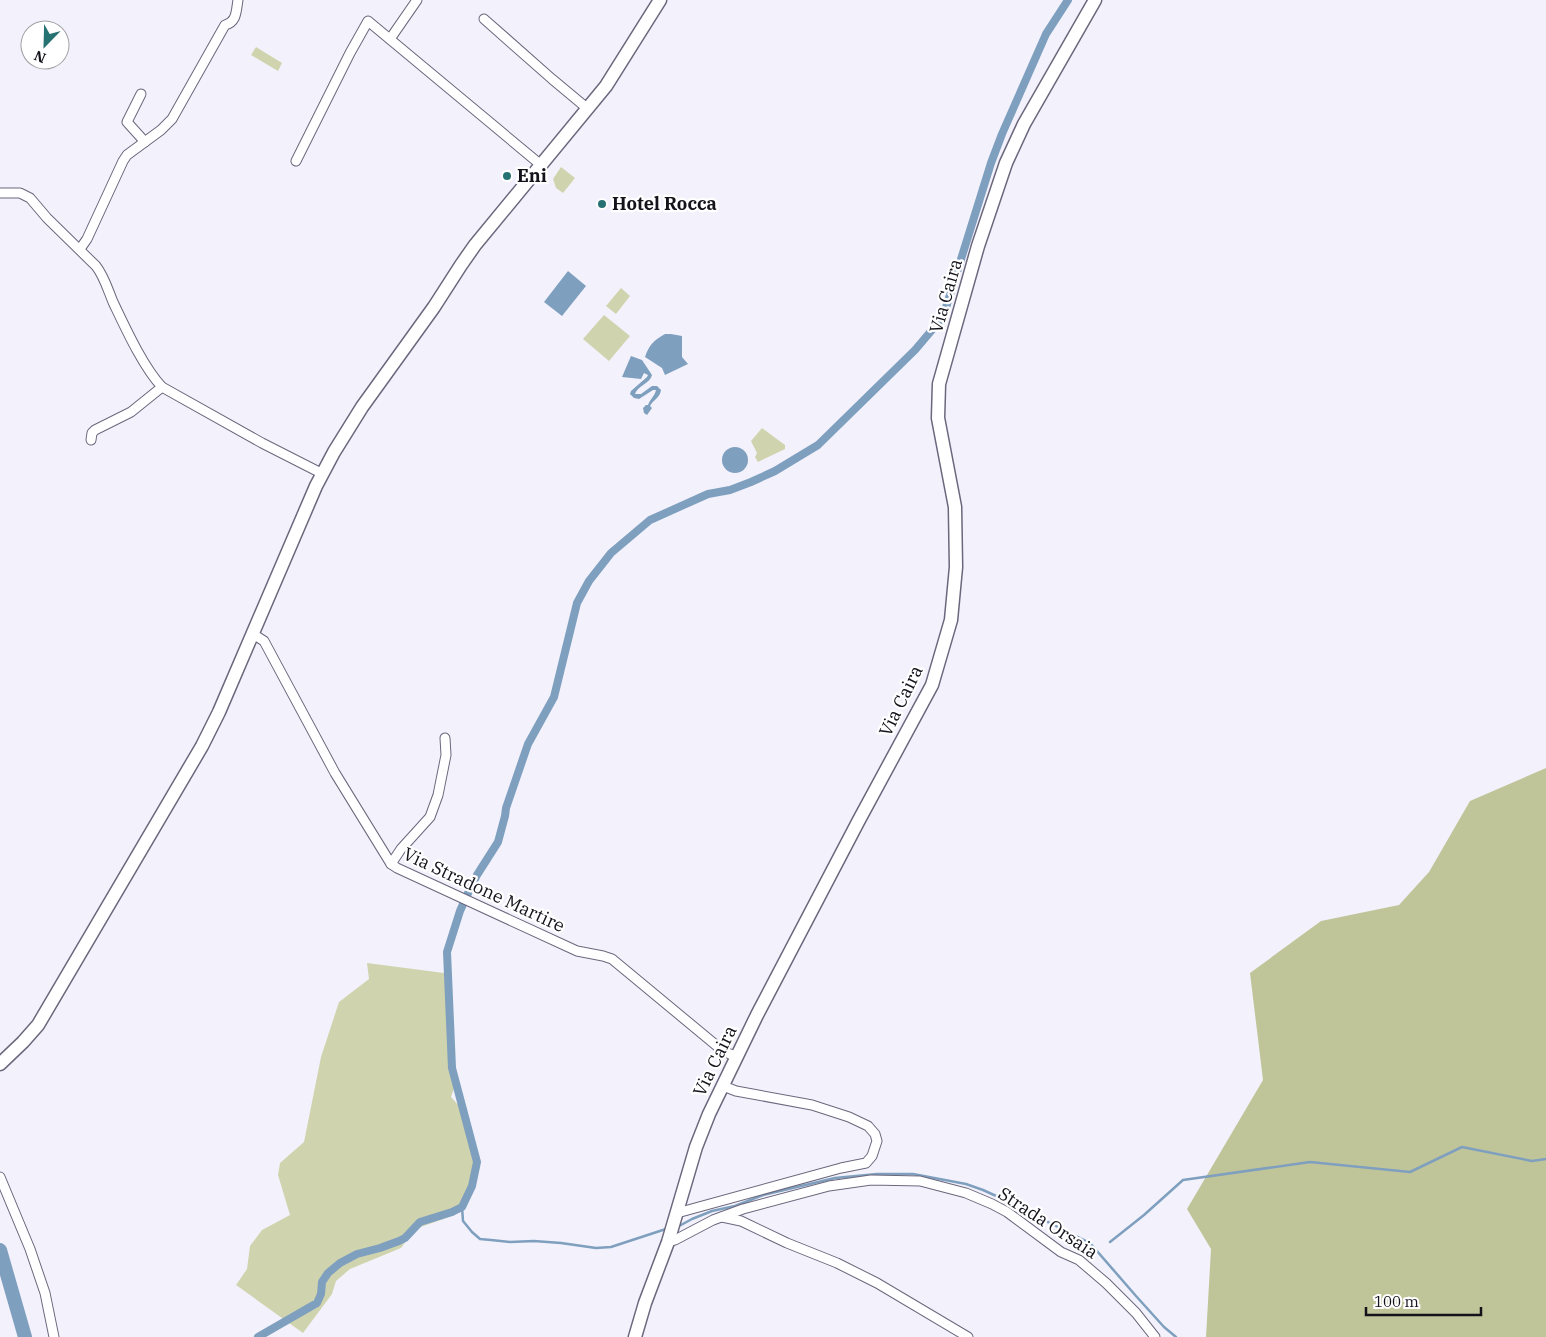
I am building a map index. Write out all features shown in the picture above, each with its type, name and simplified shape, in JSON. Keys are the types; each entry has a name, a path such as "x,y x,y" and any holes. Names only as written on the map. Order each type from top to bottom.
{"street":[{"path":"80,249 87,239 123,160 172,119 225,25 230,24 235,18 238,0"},
{"path":"390,39 417,0"},
{"path":"0,1064 31,1034 50,1006 202,746 219,712 334,452 362,407 466,259 606,86 660,0"},
{"name":"Via Caira","path":"635,1337 645,1303 668,1242 696,1147 709,1114 854,828 932,684 950,620 956,567 955,507 938,418 939,384 978,246 1006,162 1024,124 1095,0"},
{"path":"484,19 588,109"},
{"path":"296,161 342,68 368,21 542,165"},
{"path":"140,94 127,122 145,142"},
{"path":"0,193 25,194 99,270 124,324 153,376 162,386 262,443 323,474"},
{"path":"91,440 92,433 95,430 131,412 162,386"},
{"name":"Via Stradone Martire","path":"253,634 264,641 335,773 391,864 577,952 612,959 723,1051 737,1057"},
{"path":"391,864 401,849 430,817 438,796 446,755 445,738"},
{"path":"677,1213 841,1168 866,1163 875,1150 877,1140 875,1134 868,1126 853,1119 812,1105 736,1091 723,1086"},
{"path":"0,1177 30,1249 45,1293 54,1337"},
{"name":"Strada Orsaia","path":"668,1242 743,1209 829,1186 871,1180 920,1181 966,1193 1007,1212 1062,1252 1079,1260 1106,1283 1136,1313 1155,1337"},
{"path":"722,1217 741,1221 787,1243 837,1263 877,1283 968,1337"}],"green space":[{"path":"256,47 282,63 278,71 251,55"},
{"path":"561,167 575,178 563,193 556,188 553,179"},
{"path":"621,288 630,296 616,314 606,306"},
{"path":"604,315 630,336 609,361 583,339"},
{"path":"762,428 785,445 785,449 758,462 755,457 757,453 751,441"},
{"path":"1546,768 1546,1337 1206,1337 1211,1249 1187,1209 1263,1080 1250,973 1321,921 1399,905 1429,872 1470,801"},
{"path":"367,963 444,973 457,1080 451,1097 469,1117 475,1171 455,1215 415,1229 401,1248 350,1269 336,1281 332,1294 303,1333 236,1285 247,1269 250,1246 262,1230 290,1215 278,1175 280,1163 304,1142 321,1057 339,1002 369,979"}],"water":[{"path":"568,271 586,286 562,316 544,302"},
{"path":"665,334 682,336 682,357 688,364 665,375 662,368 645,357 652,343"},
{"path":"631,356 642,360 652,375 649,381 639,388 635,394 641,394 652,386 657,386 661,390 650,406 652,408 647,415 644,413 643,408 648,405 656,390 639,399 634,398 630,394 648,375 644,373 641,379 622,377"},
{"path":"735,447 744,451 748,460 744,469 735,473 726,469 722,460 726,451"}],"waterway":[{"path":"258,1337 317,1303 321,1294 322,1282 328,1273 340,1263 357,1254 399,1241 405,1238 420,1222 462,1207 472,1186 477,1162 452,1068 447,952 460,911 469,891 498,842 506,808 528,744 554,697 577,603 589,581 611,553 650,520 708,494 730,490 751,482 775,471 818,445 915,350 943,317 991,163 1002,134 1046,34 1068,0"},
{"path":"1110,1242 1183,1180 1310,1162 1410,1172 1462,1147 1532,1161 1546,1159"},
{"path":"676,1226 712,1211 735,1206 763,1195 835,1178 877,1174 913,1174 966,1184 1005,1200 1025,1213 1090,1243 1164,1327 1176,1337"},
{"path":"462,1207 463,1221 480,1239 510,1242 561,1243 596,1248 611,1247 669,1228"},
{"path":"0,1250 25,1337"}],"place":[{"name":"Eni","path":"507,176"},
{"name":"Hotel Rocca","path":"602,204"}]}
